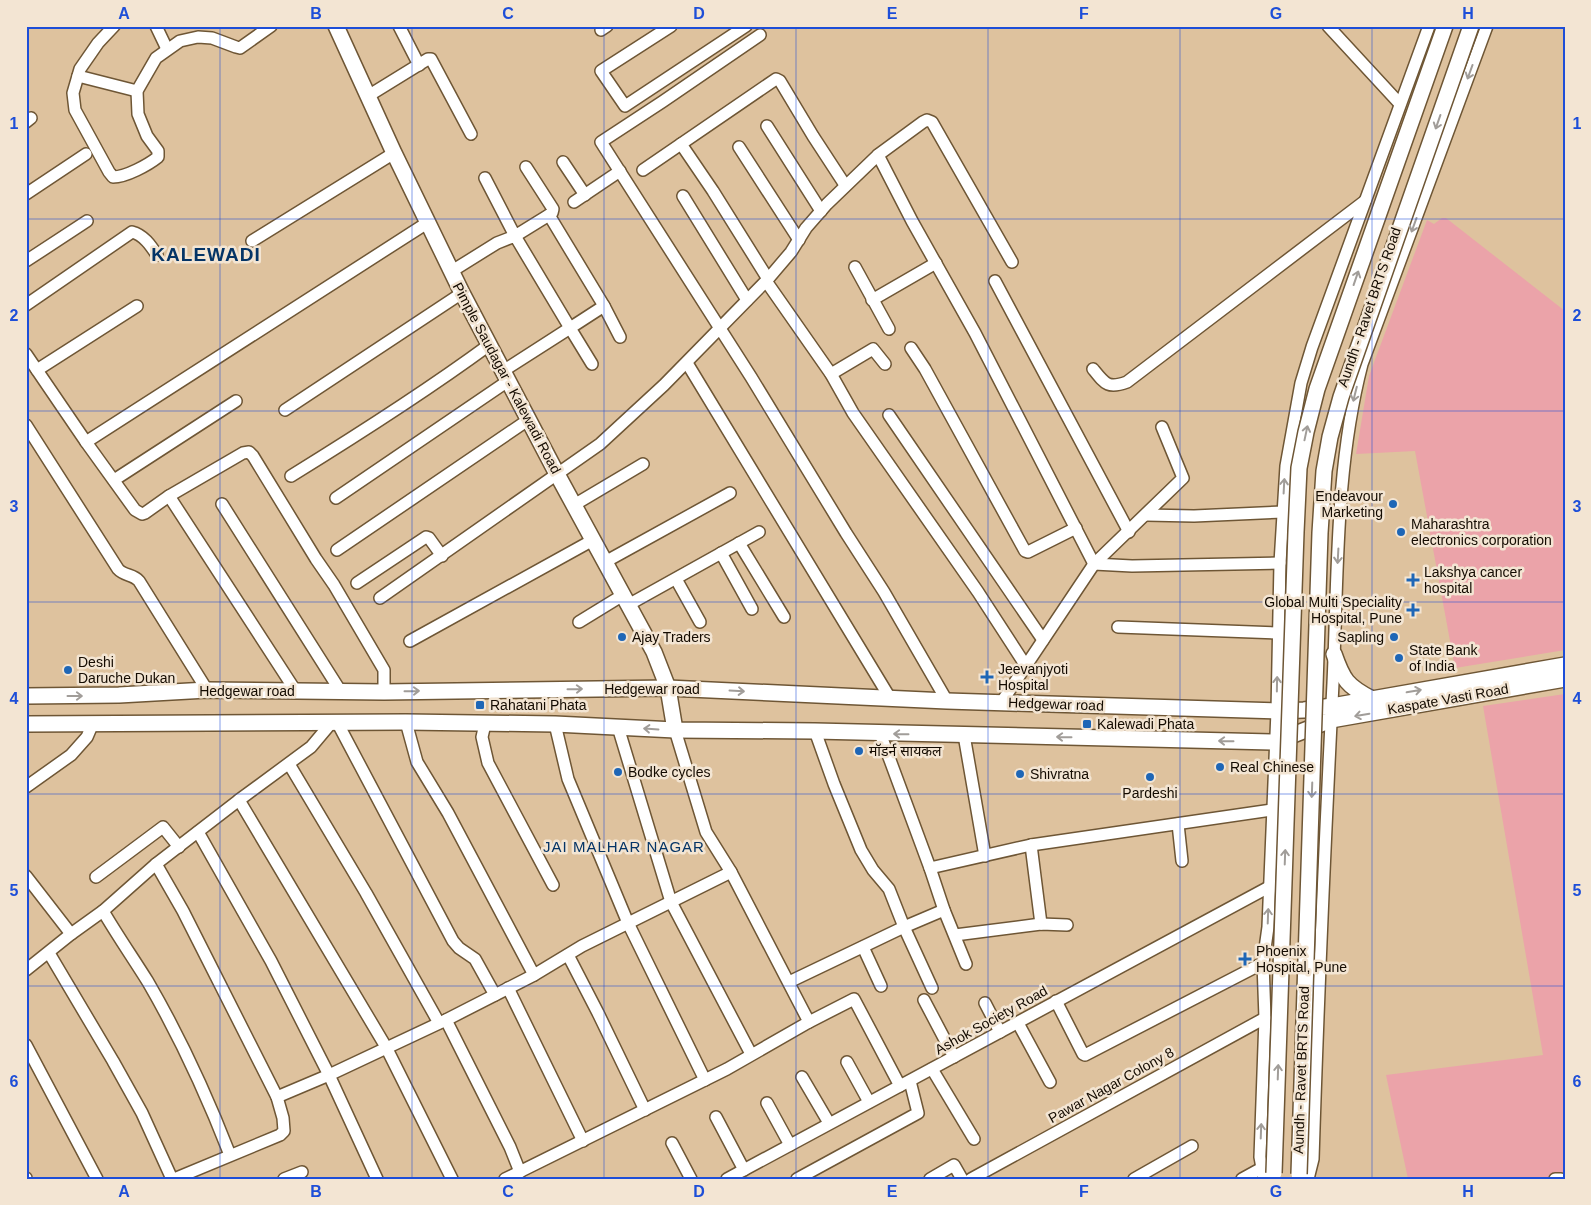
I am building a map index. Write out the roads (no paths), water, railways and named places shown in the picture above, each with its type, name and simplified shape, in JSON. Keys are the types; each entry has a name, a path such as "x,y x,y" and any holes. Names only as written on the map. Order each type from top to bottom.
{"main road":[{"name":"Pimple Saudagar - Kalewadi Road","path":"336,26 427,223 462,292 528,420 654,652 668,688 675,730"},
{"path":"1269,1175 1299,468 1317,389 1445,26"},
{"path":"1302,1177 1320,543 1324,471 1330,437 1341,397 1471,26"},
{"path":"1334,654 1341,675 1348,684 1372,699"},
{"name":"Kaspate Vasti Road","path":"1331,713 1518,680 1565,665"},
{"name":"Kaspate Vasti Road","path":"1331,713 1372,699 1518,680 1565,679"},
{"name":"Hedgewar road","path":"26,696 119,695 207,690 384,692 668,688 948,701 1277,711 1304,710 1331,713"},
{"path":"26,724 406,722 555,724 675,730 1275,742 1331,713"}],"street":[{"path":"114,26 80,69 73,94 75,110 113,177 120,177 158,158 159,154 147,136 138,114 137,91 156,58 180,41 198,37 212,38 240,48 271,26"},
{"path":"156,26 167,49"},
{"path":"398,26 419,65"},
{"path":"671,26 601,71 624,106 746,26"},
{"path":"1328,26 1400,104"},
{"path":"1242,1179 1269,1175 1260,1157 1265,1018 1263,963 1268,927 1277,711 1280,563 1286,466 1301,383 1312,347 1429,26"},
{"name":"Aundh - Ravet BRTS Road","path":"1302,1177 1313,1159 1331,713 1344,459 1353,400 1362,364 1487,26"},
{"path":"760,34 602,142 884,592 948,701"},
{"path":"368,96 428,59 431,59 471,134"},
{"path":"78,76 137,91"},
{"path":"643,170 776,79 780,81 845,185"},
{"path":"380,598 600,444 664,386 767,280 799,240 806,228 845,185 878,155 923,122 927,120 932,122 1012,262"},
{"path":"767,126 821,211"},
{"path":"681,144 713,191 767,280 831,374 854,413 978,592 1026,666"},
{"path":"739,147 799,240"},
{"path":"252,241 394,153"},
{"path":"26,194 86,154"},
{"path":"878,155 912,221 975,333 1094,564"},
{"path":"563,162 585,195"},
{"path":"452,271 552,213 553,209 526,167"},
{"path":"574,202 620,171"},
{"path":"485,178 515,236 592,364"},
{"path":"683,196 747,300"},
{"path":"1093,369 1104,383 1116,386 1127,382 1365,201"},
{"path":"549,215 604,306 620,337"},
{"path":"26,261 87,221"},
{"path":"86,442 427,223"},
{"path":"26,305 132,232 138,233 150,244 157,255"},
{"path":"872,300 936,263"},
{"path":"855,267 890,330"},
{"path":"995,281 1129,532"},
{"path":"285,410 462,292"},
{"path":"37,370 137,306"},
{"path":"336,498 570,328 604,306"},
{"path":"291,476 385,417 453,372 489,345"},
{"path":"912,348 1025,551 1028,552 1076,528"},
{"path":"831,374 873,349 885,364"},
{"path":"26,354 135,510 142,514 243,453 249,452 334,585 384,670 384,692"},
{"path":"687,363 890,698"},
{"path":"114,480 236,401"},
{"path":"889,415 1043,640"},
{"path":"337,550 528,420"},
{"path":"26,425 118,569 124,574 132,575 139,581 207,690"},
{"path":"1001,702 1094,564 1183,478 1162,427"},
{"path":"574,505 644,464"},
{"path":"605,562 730,493"},
{"path":"170,496 295,690"},
{"path":"222,504 341,692"},
{"path":"1146,515 1194,516 1283,512"},
{"path":"579,622 676,579 759,532"},
{"path":"357,583 426,537 429,538 442,556"},
{"path":"410,641 593,540"},
{"path":"740,543 784,617"},
{"path":"721,553 752,609"},
{"path":"1094,564 1132,566 1280,563"},
{"path":"676,579 700,622"},
{"path":"1118,627 1278,632"},
{"path":"26,970 103,911 156,864 311,747 334,722 454,941 459,948 475,959 495,994"},
{"path":"406,722 417,762 448,813 534,975"},
{"path":"26,787 71,755 87,737 93,723"},
{"path":"485,724 482,736 488,763 553,885"},
{"path":"555,724 568,779 628,923 705,1080"},
{"path":"618,727 671,902 751,1054"},
{"path":"675,730 706,832 731,872 790,982 809,1022"},
{"path":"815,732 861,850 873,870 889,889 932,988"},
{"path":"880,733 944,910 966,964"},
{"path":"964,735 985,856"},
{"path":"289,764 443,1021 510,1147 520,1172"},
{"path":"239,800 386,1048 452,1179"},
{"path":"930,868 1031,845 1272,810"},
{"path":"1178,824 1182,861"},
{"path":"96,876 163,827 179,847"},
{"path":"198,832 271,961 329,1075 377,1179"},
{"path":"1031,845 1041,924"},
{"path":"49,953 113,1061 142,1114 173,1179 280,1135 284,1131 284,1118 277,1097 183,911 156,864"},
{"path":"277,1097 329,1075 443,1021 534,975 582,946 731,872"},
{"path":"26,876 71,934"},
{"name":"Ashok Society Road","path":"726,1179 1269,887"},
{"path":"790,982 863,946 944,910"},
{"path":"103,911 149,984 211,1108 230,1155"},
{"path":"955,935 1041,924 1067,925"},
{"path":"863,946 881,986"},
{"path":"568,955 644,1110"},
{"path":"1056,1001 1083,1054 1085,1054 1263,963"},
{"path":"508,988 583,1141"},
{"path":"505,1179 705,1080 854,999 905,1084 918,1113 797,1179"},
{"path":"924,1000 954,1057"},
{"path":"985,1003 1000,1032"},
{"name":"Pawar Nagar Colony 8","path":"972,1179 1265,1018"},
{"path":"1018,1023 1050,1082"},
{"path":"26,1045 97,1179"},
{"path":"847,1062 869,1102"},
{"path":"932,1069 974,1139"},
{"path":"802,1078 829,1123"},
{"path":"767,1103 790,1145"},
{"path":"716,1118 744,1170"},
{"path":"672,1143 691,1179"},
{"path":"1134,1179 1192,1146"},
{"path":"930,1179 954,1165 962,1179"},
{"path":"284,1179 302,1172"},
{"path":"1555,1179 1561,1179"}],"place":[{"name":"Endeavour Marketing","path":"1393,504"},
{"name":"Maharashtra electronics corporation","path":"1401,532"},
{"name":"Lakshya cancer hospital","path":"1413,580"},
{"name":"Global Multi Speciality Hospital, Pune","path":"1413,610"},
{"name":"Ajay Traders","path":"622,637"},
{"name":"Sapling","path":"1394,637"},
{"name":"State Bank of India","path":"1399,658"},
{"name":"Deshi Daruche Dukan","path":"68,670"},
{"name":"Jeevanjyoti Hospital","path":"987,677"},
{"name":"Rahatani Phata","path":"480,705"},
{"name":"Kalewadi Phata","path":"1087,724"},
{"name":"मॉडर्न सायकल","path":"859,751"},
{"name":"Real Chinese","path":"1220,767"},
{"name":"Bodke cycles","path":"618,772"},
{"name":"Shivratna","path":"1020,774"},
{"name":"Pardeshi","path":"1150,777"},
{"name":"Phoenix Hospital, Pune","path":"1245,959"}],"district":[{"name":"KALEWADI","path":"206,254"},
{"name":"JAI MALHAR NAGAR","path":"624,847"}]}
